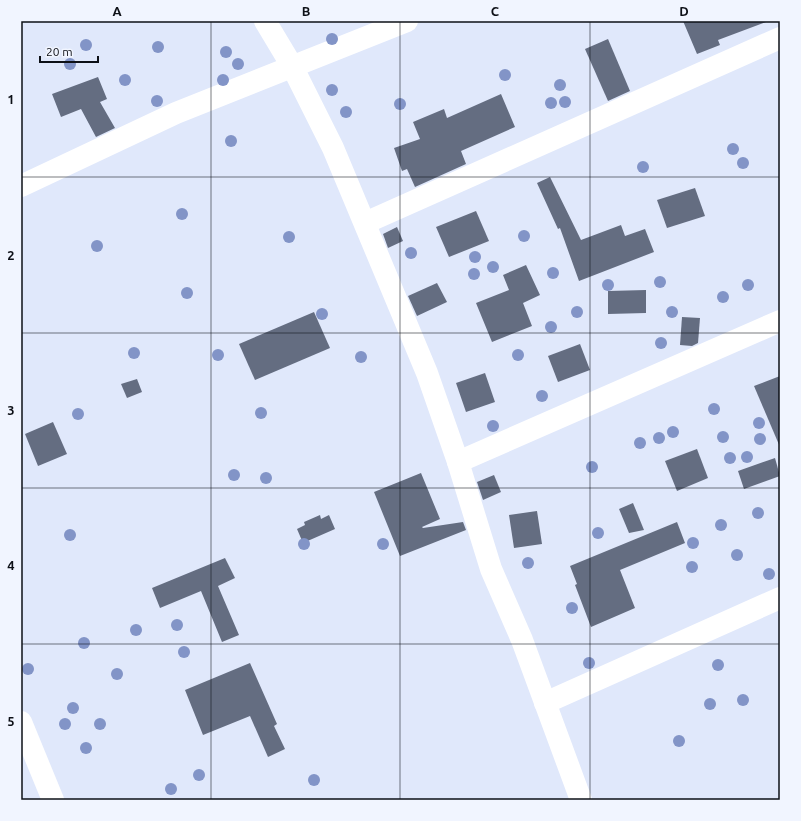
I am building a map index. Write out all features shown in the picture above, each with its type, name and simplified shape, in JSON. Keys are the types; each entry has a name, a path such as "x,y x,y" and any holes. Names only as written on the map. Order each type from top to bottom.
{"street":[{"path":"265,21 292,66 333,148 427,373 458,462 491,569 522,640 581,800"},
{"path":"21,186 176,113 408,21"},
{"path":"365,223 780,38"},
{"path":"458,462 780,321"},
{"path":"545,703 780,598"},
{"path":"21,722 53,800"}],"building":[{"path":"683,21 766,22 718,40 720,45 697,54"},
{"path":"608,39 630,91 608,101 585,49"},
{"path":"98,77 107,99 100,102 115,128 96,137 81,109 61,117 52,94"},
{"path":"501,94 515,127 461,151 466,164 415,187 407,169 402,171 394,148 420,139 413,122 444,109 447,118"},
{"path":"550,177 581,240 621,225 625,236 645,229 654,252 579,281 560,228 558,229 537,183"},
{"path":"695,188 705,216 667,228 657,200"},
{"path":"476,211 489,241 449,257 436,227"},
{"path":"397,227 403,241 388,248 383,234"},
{"path":"526,265 540,295 523,303 532,326 492,342 476,303 509,290 503,275"},
{"path":"437,283 447,302 417,316 408,296"},
{"path":"646,290 646,313 608,314 608,291"},
{"path":"314,312 330,348 255,380 239,344"},
{"path":"682,317 700,318 698,343 692,346 680,345"},
{"path":"580,344 590,370 558,382 548,356"},
{"path":"485,373 495,402 466,412 456,383"},
{"path":"780,376 780,447 754,386"},
{"path":"137,379 142,392 127,398 121,384"},
{"path":"53,422 67,454 38,466 25,434"},
{"path":"697,449 708,478 677,491 665,461"},
{"path":"775,458 780,476 744,489 738,471"},
{"path":"421,473 440,519 422,527 463,522 466,530 400,556 374,492"},
{"path":"494,475 501,492 483,500 477,482"},
{"path":"633,503 644,530 629,533 619,509"},
{"path":"537,511 542,544 514,548 509,515"},
{"path":"320,515 321,519 329,515 335,529 303,543 297,529 305,525 304,522"},
{"path":"677,522 685,543 620,570 635,608 591,627 575,585 577,584 570,566"},
{"path":"225,558 235,578 218,586 239,635 222,642 201,591 160,608 152,588"},
{"path":"250,663 277,724 274,726 285,749 268,757 250,716 203,735 185,690"}]}
